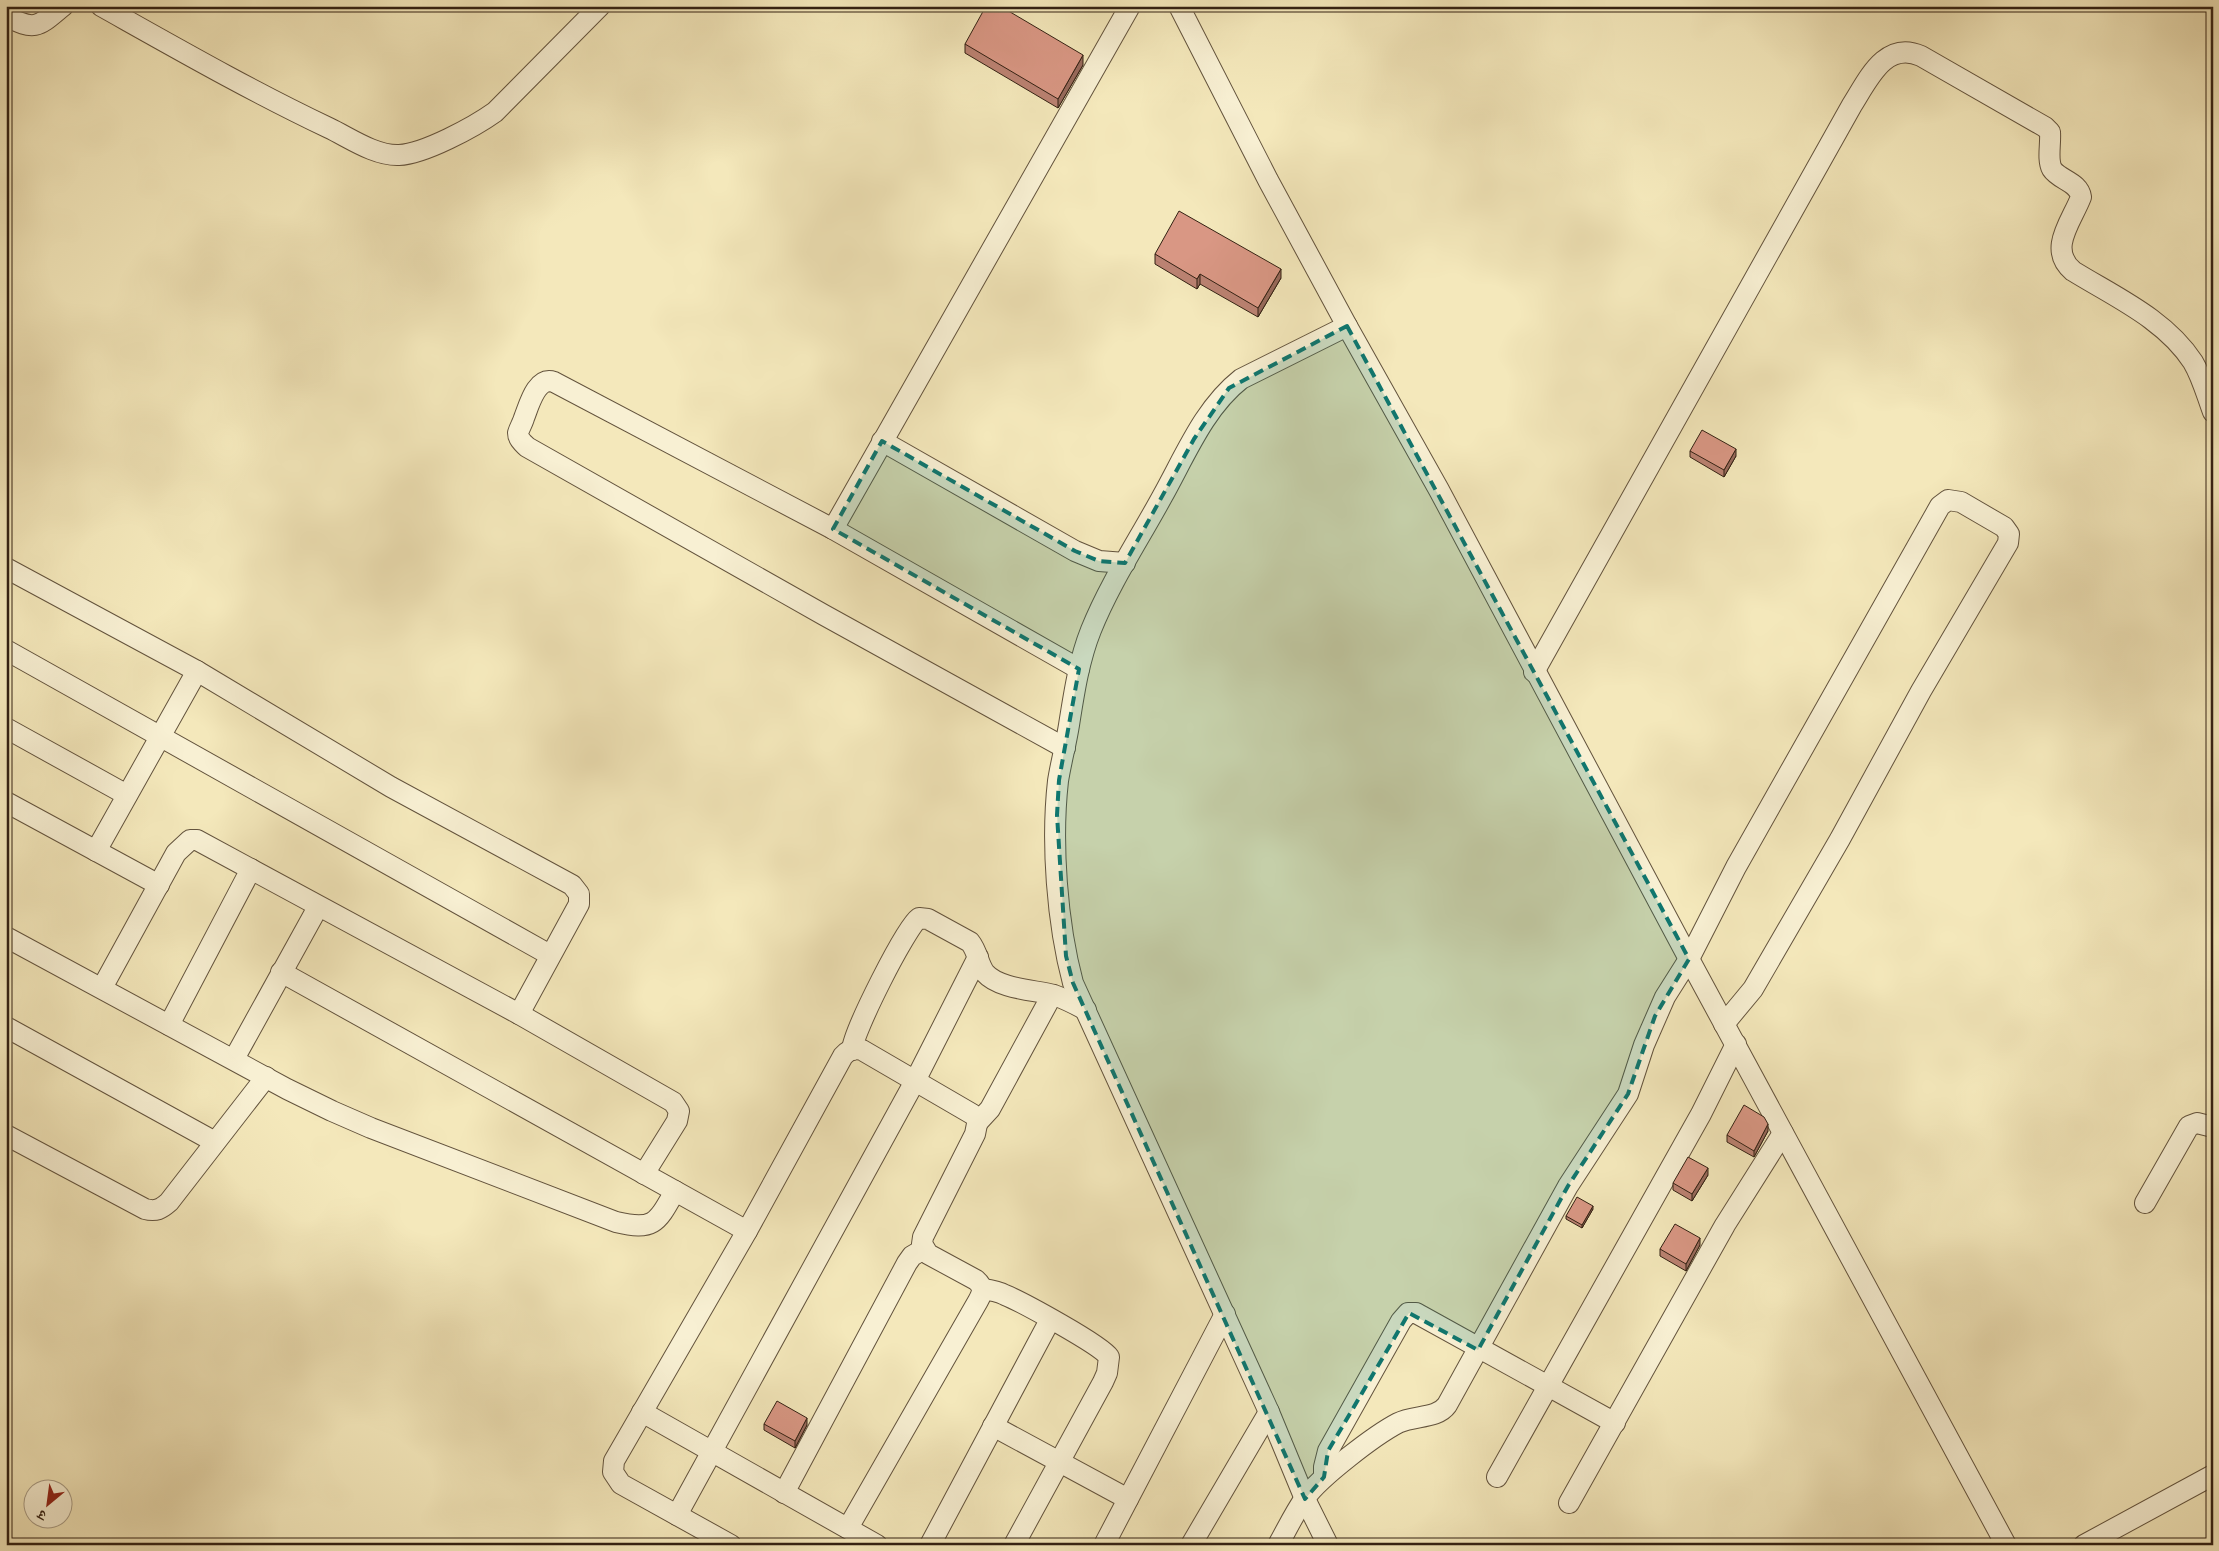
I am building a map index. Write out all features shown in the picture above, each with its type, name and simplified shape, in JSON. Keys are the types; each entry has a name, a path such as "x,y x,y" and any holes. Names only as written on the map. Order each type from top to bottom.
{"street":[{"path":"6,16 23,24 33,26 42,24 63,6"},
{"path":"101,6 273,102 378,152 398,155 411,153 430,146 480,123 495,112 600,6"},
{"path":"833,529 1130,6"},
{"path":"1179,6 1346,326 1439,490 1534,672 2006,1545"},
{"path":"1534,672 1852,105 1878,67 1890,55 1896,52 1911,52 1921,56 2045,127 2050,132 2051,164 2053,169 2076,187 2081,197 2062,237 2061,251 2066,266 2161,325 2192,361 2199,374 2213,412"},
{"path":"1328,1545 1305,1499 1269,1412 1074,983 1066,956 1060,914 1057,815 1058,780 1079,669 1091,631 1125,562 1194,439 1216,403 1229,388 1255,371 1346,326"},
{"path":"1065,748 535,452 521,441 518,433 533,395 540,385 548,380 833,529 1079,669"},
{"path":"882,441 1075,551 1099,560 1125,562"},
{"path":"1278,1545 1305,1499 1324,1477 1399,1423 1444,1410 1568,1186 1628,1094 1655,1016 1665,997 1689,960 1736,867 1940,506 1948,500 1961,502 2004,527 2008,534 2008,543 1921,692 1840,839 1753,989 1724,1024"},
{"path":"6,568 197,671 391,787 572,884 579,894 579,904 519,1014"},
{"path":"6,650 550,955"},
{"path":"96,851 197,671"},
{"path":"6,728 127,795"},
{"path":"6,802 159,884"},
{"path":"102,988 176,853 190,840 206,844 318,907 519,1014 673,1102 679,1111 677,1121 644,1174"},
{"path":"170,1025 252,869"},
{"path":"234,1060 318,907"},
{"path":"852,1050 858,1028 897,952 919,918 928,919 964,938 975,948 984,972 993,979 1008,985 1052,995 1086,1010"},
{"path":"6,937 266,1077 371,1128 616,1222 638,1227 648,1225 663,1212 675,1191"},
{"path":"677,1515 915,1081 978,957"},
{"path":"281,972 747,1231"},
{"path":"848,1528 978,1301 982,1285 928,1254 922,1244 923,1237 975,1134 978,1122 990,1109 1052,995"},
{"path":"6,1027 215,1142"},
{"path":"1497,1477 1701,1114 1736,1044"},
{"path":"731,1545 621,1484 613,1472 614,1461 747,1231 843,1056 852,1050 862,1050 972,1114 978,1122"},
{"path":"6,1135 145,1209 153,1211 161,1209 169,1202 266,1077"},
{"path":"2145,1203 2190,1126 2197,1123 2213,1127"},
{"path":"1569,1503 1725,1225 1783,1133"},
{"path":"784,1492 907,1263 912,1256 924,1250"},
{"path":"982,1289 1007,1295 1097,1347 1109,1357 1107,1373 1103,1382 1014,1545"},
{"path":"1324,1477 1324,1467 1328,1452 1404,1316 1408,1313 1416,1314 1478,1350 1615,1423"},
{"path":"1104,1545 1225,1314"},
{"path":"930,1545 1050,1320"},
{"path":"642,1412 877,1545"},
{"path":"1192,1545 1269,1412"},
{"path":"993,1426 1128,1499"},
{"path":"2084,1545 2213,1475"}],"highlighted area":[{"path":"1347,326 1689,959 1655,1016 1628,1094 1568,1186 1478,1350 1409,1313 1328,1451 1324,1477 1305,1499 1073,983 1066,956 1057,815 1059,780 1079,669 833,529 882,441 1075,551 1099,561 1125,563 1194,439 1229,388"}],"building":[{"path":"986,6 1000,6 1083,55 1058,99 965,44"},
{"path":"1179,211 1281,269 1258,308 1200,274 1197,279 1155,254"},
{"path":"1702,430 1736,449 1724,470 1690,451"},
{"path":"1744,1105 1764,1117 1768,1124 1754,1151 1727,1135"},
{"path":"1688,1157 1708,1168 1692,1194 1673,1183"},
{"path":"1577,1197 1593,1206 1582,1225 1566,1216"},
{"path":"1675,1224 1700,1238 1686,1264 1660,1249"},
{"path":"777,1401 807,1418 795,1441 764,1424"}]}
